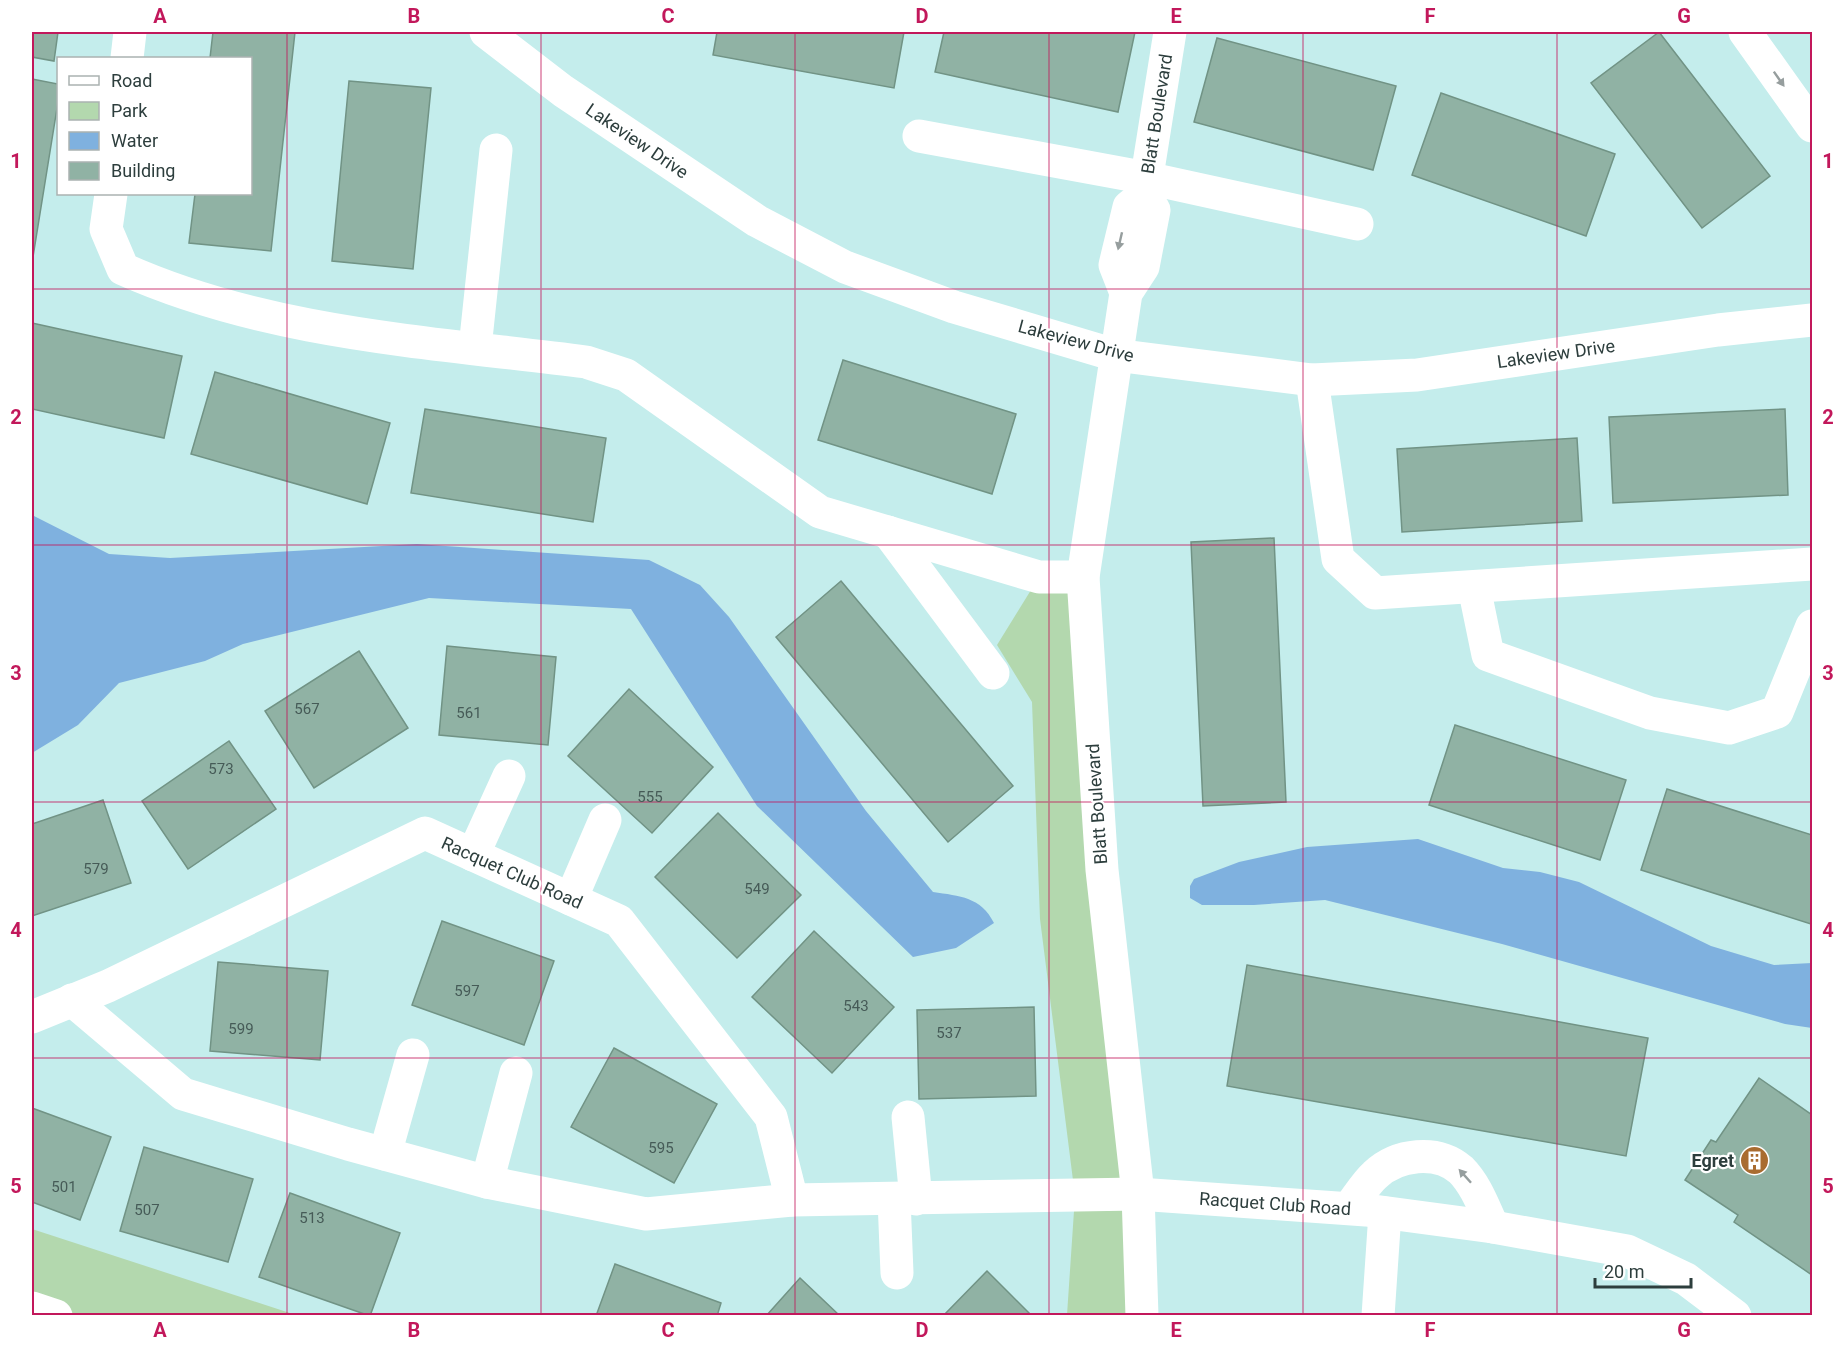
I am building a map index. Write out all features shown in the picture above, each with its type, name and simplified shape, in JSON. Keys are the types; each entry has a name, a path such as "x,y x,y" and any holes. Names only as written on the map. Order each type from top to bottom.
{"street":[{"path":"127,57 130,32"},
{"name":"Lakeview Drive","path":"486,32 563,91 757,220 845,267 954,307 1115,355 1312,380 1417,375 1718,330 1812,320"},
{"name":"Blatt Boulevard","path":"1142,1316 1138,1194 1101,870 1083,578 1126,293 1143,267 1154,210 1146,187 1170,32"},
{"path":"1745,32 1812,126"},
{"path":"919,136 1146,187 1357,224"},
{"path":"475,348 496,150"},
{"path":"111,195 106,229 123,269 172,291 289,323 586,362 626,375 820,512 1039,577 1083,578"},
{"path":"1312,380 1338,559 1375,593 1812,564"},
{"path":"888,532 993,673"},
{"path":"1474,586 1488,655 1650,713 1729,728 1777,712 1812,626"},
{"path":"473,855 509,776"},
{"path":"571,899 605,820"},
{"name":"Racquet Club Road","path":"32,1017 108,986 425,833 619,921 771,1117 792,1200"},
{"name":"Racquet Club Road","path":"72,1000 183,1094 487,1182 646,1214 792,1200 1138,1194 1349,1208 1493,1227 1627,1251 1686,1279 1742,1314"},
{"path":"385,1154 413,1054"},
{"path":"487,1182 516,1073"},
{"path":"897,1273 905,1199 908,1118"},
{"path":"1349,1208 1375,1175 1394,1162 1417,1156 1434,1158 1460,1170 1473,1186 1493,1227"},
{"path":"1378,1316 1385,1213"},
{"path":"32,1308 56,1316"}],"green space":[{"path":"1039,577 1083,577 1142,1315 1067,1315 1075,1196 1040,919 1032,702 997,645"},
{"path":"32,1229 296,1315 32,1315"}],"water":[{"path":"32,515 109,554 170,558 417,544 649,560 700,585 729,617 866,811 933,892 969,899 983,908 994,923 956,948 913,957 757,806 631,609 429,598 243,644 205,661 119,683 78,725 32,753"},
{"path":"1418,839 1503,868 1540,872 1579,882 1711,946 1774,965 1812,963 1812,1028 1785,1024 1502,944 1325,900 1254,905 1202,905 1190,898 1190,886 1194,879 1239,862 1307,847"}],"building":[{"path":"32,32 58,32 54,61 32,57"},
{"path":"213,32 295,32 271,251 189,243 195,195 252,195 252,57 210,57"},
{"path":"717,32 904,32 894,88 713,55"},
{"path":"944,32 1135,32 1118,112 935,72"},
{"path":"1659,32 1770,176 1702,228 1591,83"},
{"path":"1217,38 1396,86 1373,170 1194,122"},
{"path":"32,79 57,84 57,108 32,263"},
{"path":"349,81 431,88 413,269 332,261"},
{"path":"1441,93 1615,154 1586,236 1412,175"},
{"path":"32,323 182,356 164,438 32,409"},
{"path":"843,360 1016,414 992,494 818,440"},
{"path":"215,372 390,423 367,504 191,454"},
{"path":"425,409 606,438 593,522 411,493"},
{"path":"1785,409 1788,495 1613,503 1609,417"},
{"path":"1577,438 1582,521 1402,532 1397,449"},
{"path":"1274,538 1286,802 1203,806 1191,542"},
{"path":"841,581 1013,786 948,842 776,637"},
{"path":"447,646 556,657 548,745 439,735"},
{"path":"359,651 408,728 314,788 265,711"},
{"path":"629,689 713,767 652,833 568,756"},
{"path":"1455,725 1626,780 1600,860 1429,805"},
{"path":"229,741 276,809 188,869 142,801"},
{"path":"1667,789 1812,835 1811,924 1641,870"},
{"path":"103,800 131,883 32,916 32,824"},
{"path":"718,813 801,895 737,958 655,877"},
{"path":"442,921 554,961 524,1045 412,1005"},
{"path":"814,931 894,1007 832,1073 752,997"},
{"path":"218,962 328,971 320,1060 210,1051"},
{"path":"1247,965 1648,1038 1626,1156 1227,1086"},
{"path":"1034,1007 1036,1096 919,1099 917,1010"},
{"path":"614,1048 717,1104 674,1183 571,1127"},
{"name":"Egret","path":"1759,1078 1812,1115 1812,1275 1734,1222 1738,1215 1685,1180 1711,1140 1716,1142"},
{"path":"32,1108 111,1137 80,1220 32,1202"},
{"path":"144,1147 253,1179 228,1262 120,1231"},
{"path":"290,1193 400,1233 370,1316 259,1277"},
{"path":"615,1264 721,1303 717,1316 596,1316"},
{"path":"987,1271 1032,1316 943,1316"},
{"path":"800,1278 840,1316 766,1316"}],"place":[{"name":"Egret","path":"1755,1161"}]}
